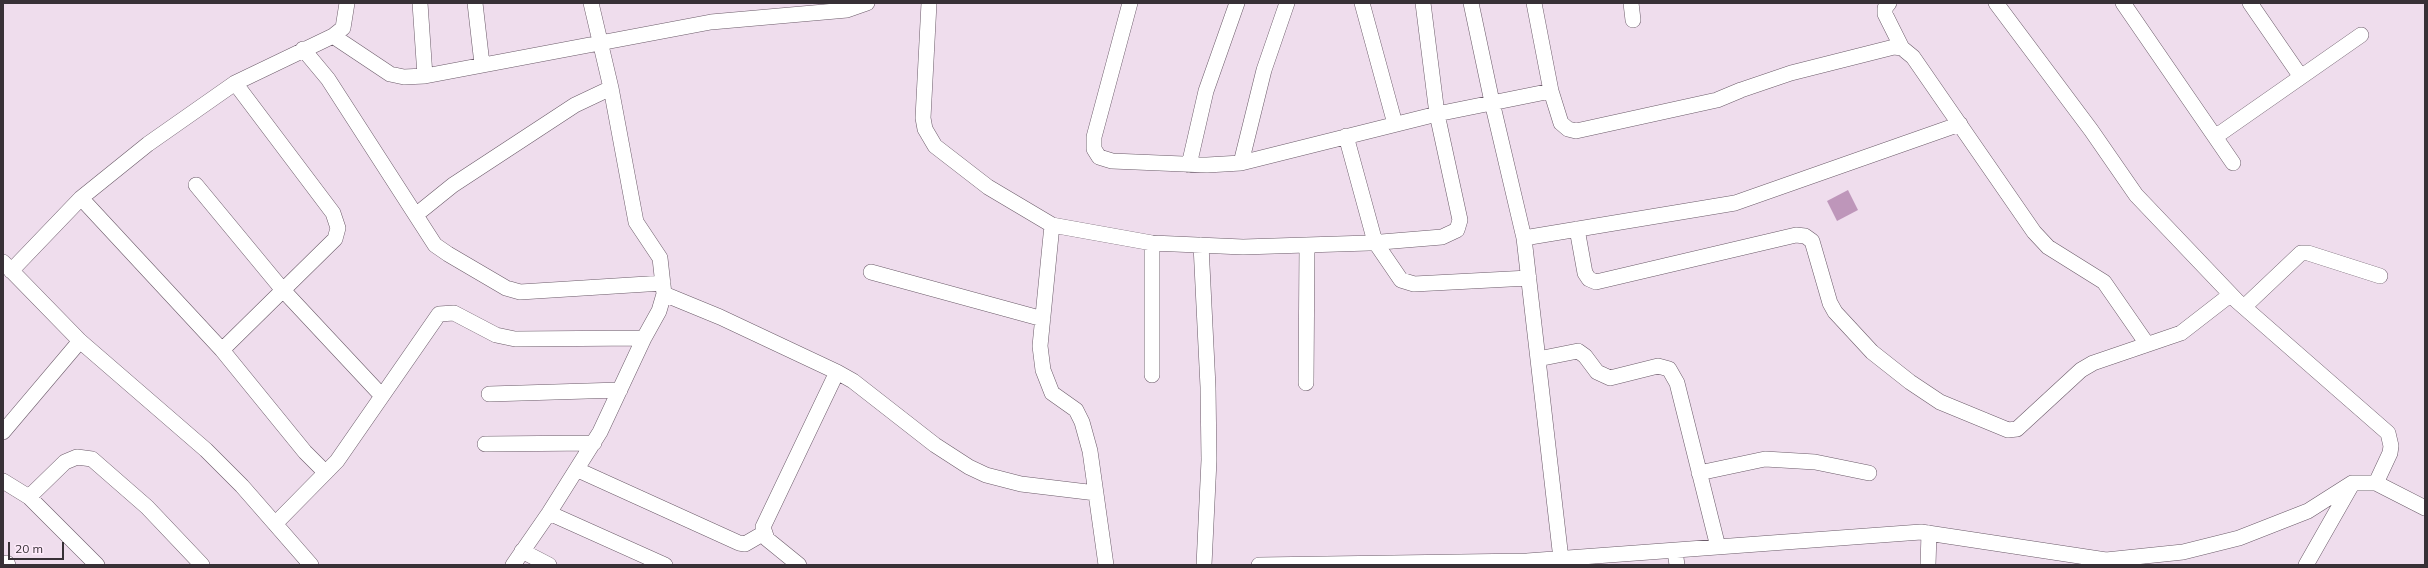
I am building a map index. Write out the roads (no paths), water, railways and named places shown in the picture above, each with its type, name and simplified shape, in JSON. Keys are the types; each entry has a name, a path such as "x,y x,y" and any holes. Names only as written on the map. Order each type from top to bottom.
{"street":[{"path":"311,565 206,450 80,341 7,266 81,198 148,144 235,83 303,49 333,36 343,28 347,3"},
{"path":"420,3 425,76"},
{"path":"475,3 482,64"},
{"path":"513,565 550,513 594,442 644,338 659,311 663,289 660,258 636,222 611,88 591,3"},
{"path":"333,36 390,74 404,77 425,76 482,64 601,44 711,22 847,10 867,3"},
{"path":"929,3 923,118 929,137 935,146 988,187 1052,225 1152,243 1243,247 1375,242 1442,237 1457,230 1460,220 1437,114 1423,3"},
{"path":"1130,3 1094,137 1094,149 1099,157 1112,160 1189,165 1223,165 1242,162 1437,114 1551,91"},
{"path":"1189,165 1206,91 1237,3"},
{"path":"1242,162 1264,70 1287,3"},
{"path":"1362,3 1395,124"},
{"path":"1471,3 1492,102 1524,238 1561,559"},
{"path":"1534,3 1551,91 1561,123 1576,131 1717,100 1741,90 1791,74 1887,48 1902,48"},
{"path":"1631,3 1634,20"},
{"path":"1889,3 1885,8 1885,14 1902,48 1913,57 2034,232 2048,247 2104,282 2147,344"},
{"path":"1996,3 2091,130 2136,195 2230,295 2388,433 2391,446 2390,453 2376,483"},
{"path":"2123,3 2233,163"},
{"path":"2250,3 2301,77"},
{"path":"2215,137 2361,35"},
{"path":"303,49 328,79 417,214 435,245 506,288 528,292 663,289 838,372 858,384 935,445 969,467 986,475 1021,484 1096,493"},
{"path":"222,350 282,289 336,239 338,228 337,221 235,83"},
{"path":"417,214 453,185 579,103 611,88"},
{"path":"1524,238 1735,203 1960,124"},
{"path":"1346,136 1375,242 1402,280 1408,283 1529,278"},
{"path":"196,185 282,289 382,396"},
{"path":"81,198 222,350 305,452 325,472"},
{"path":"1052,225 1040,346 1045,377 1052,393 1076,410 1082,422 1090,451 1106,565"},
{"path":"1577,229 1585,273 1589,279 1596,282 1796,235 1804,236 1812,241 1830,303 1835,312 1872,352 1910,382 1940,402 2008,430 2017,429 2028,420 2081,370 2093,363 2181,333 2230,295"},
{"path":"1152,243 1152,375"},
{"path":"1201,245 1208,386 1209,460 1204,565"},
{"path":"1306,383 1307,245"},
{"path":"2244,307 2301,252 2380,276"},
{"path":"871,272 1042,319"},
{"path":"275,524 337,461 434,319 445,312 454,313 496,335 515,339 644,338"},
{"path":"3,432 80,341"},
{"path":"1538,359 1578,351 1585,356 1597,372 1610,378 1658,366 1669,369 1677,383 1718,547"},
{"path":"799,565 766,539 763,527 838,372"},
{"path":"489,394 620,390"},
{"path":"485,444 594,442"},
{"path":"29,497 65,462 77,457 92,459 147,507 202,565"},
{"path":"1699,473 1765,459 1815,462 1869,473"},
{"path":"578,470 739,543 745,544 764,533"},
{"path":"3,481 29,497 97,565"},
{"path":"2306,565 2352,483"},
{"path":"1259,565 1503,563 1561,559 1619,560 1676,558 1718,547 1921,532 2116,562 2183,552 2239,538 2308,511 2352,483 2376,483 2425,508"},
{"path":"550,513 665,565"},
{"path":"1928,565 1929,533"},
{"path":"522,551 549,565"}]}
